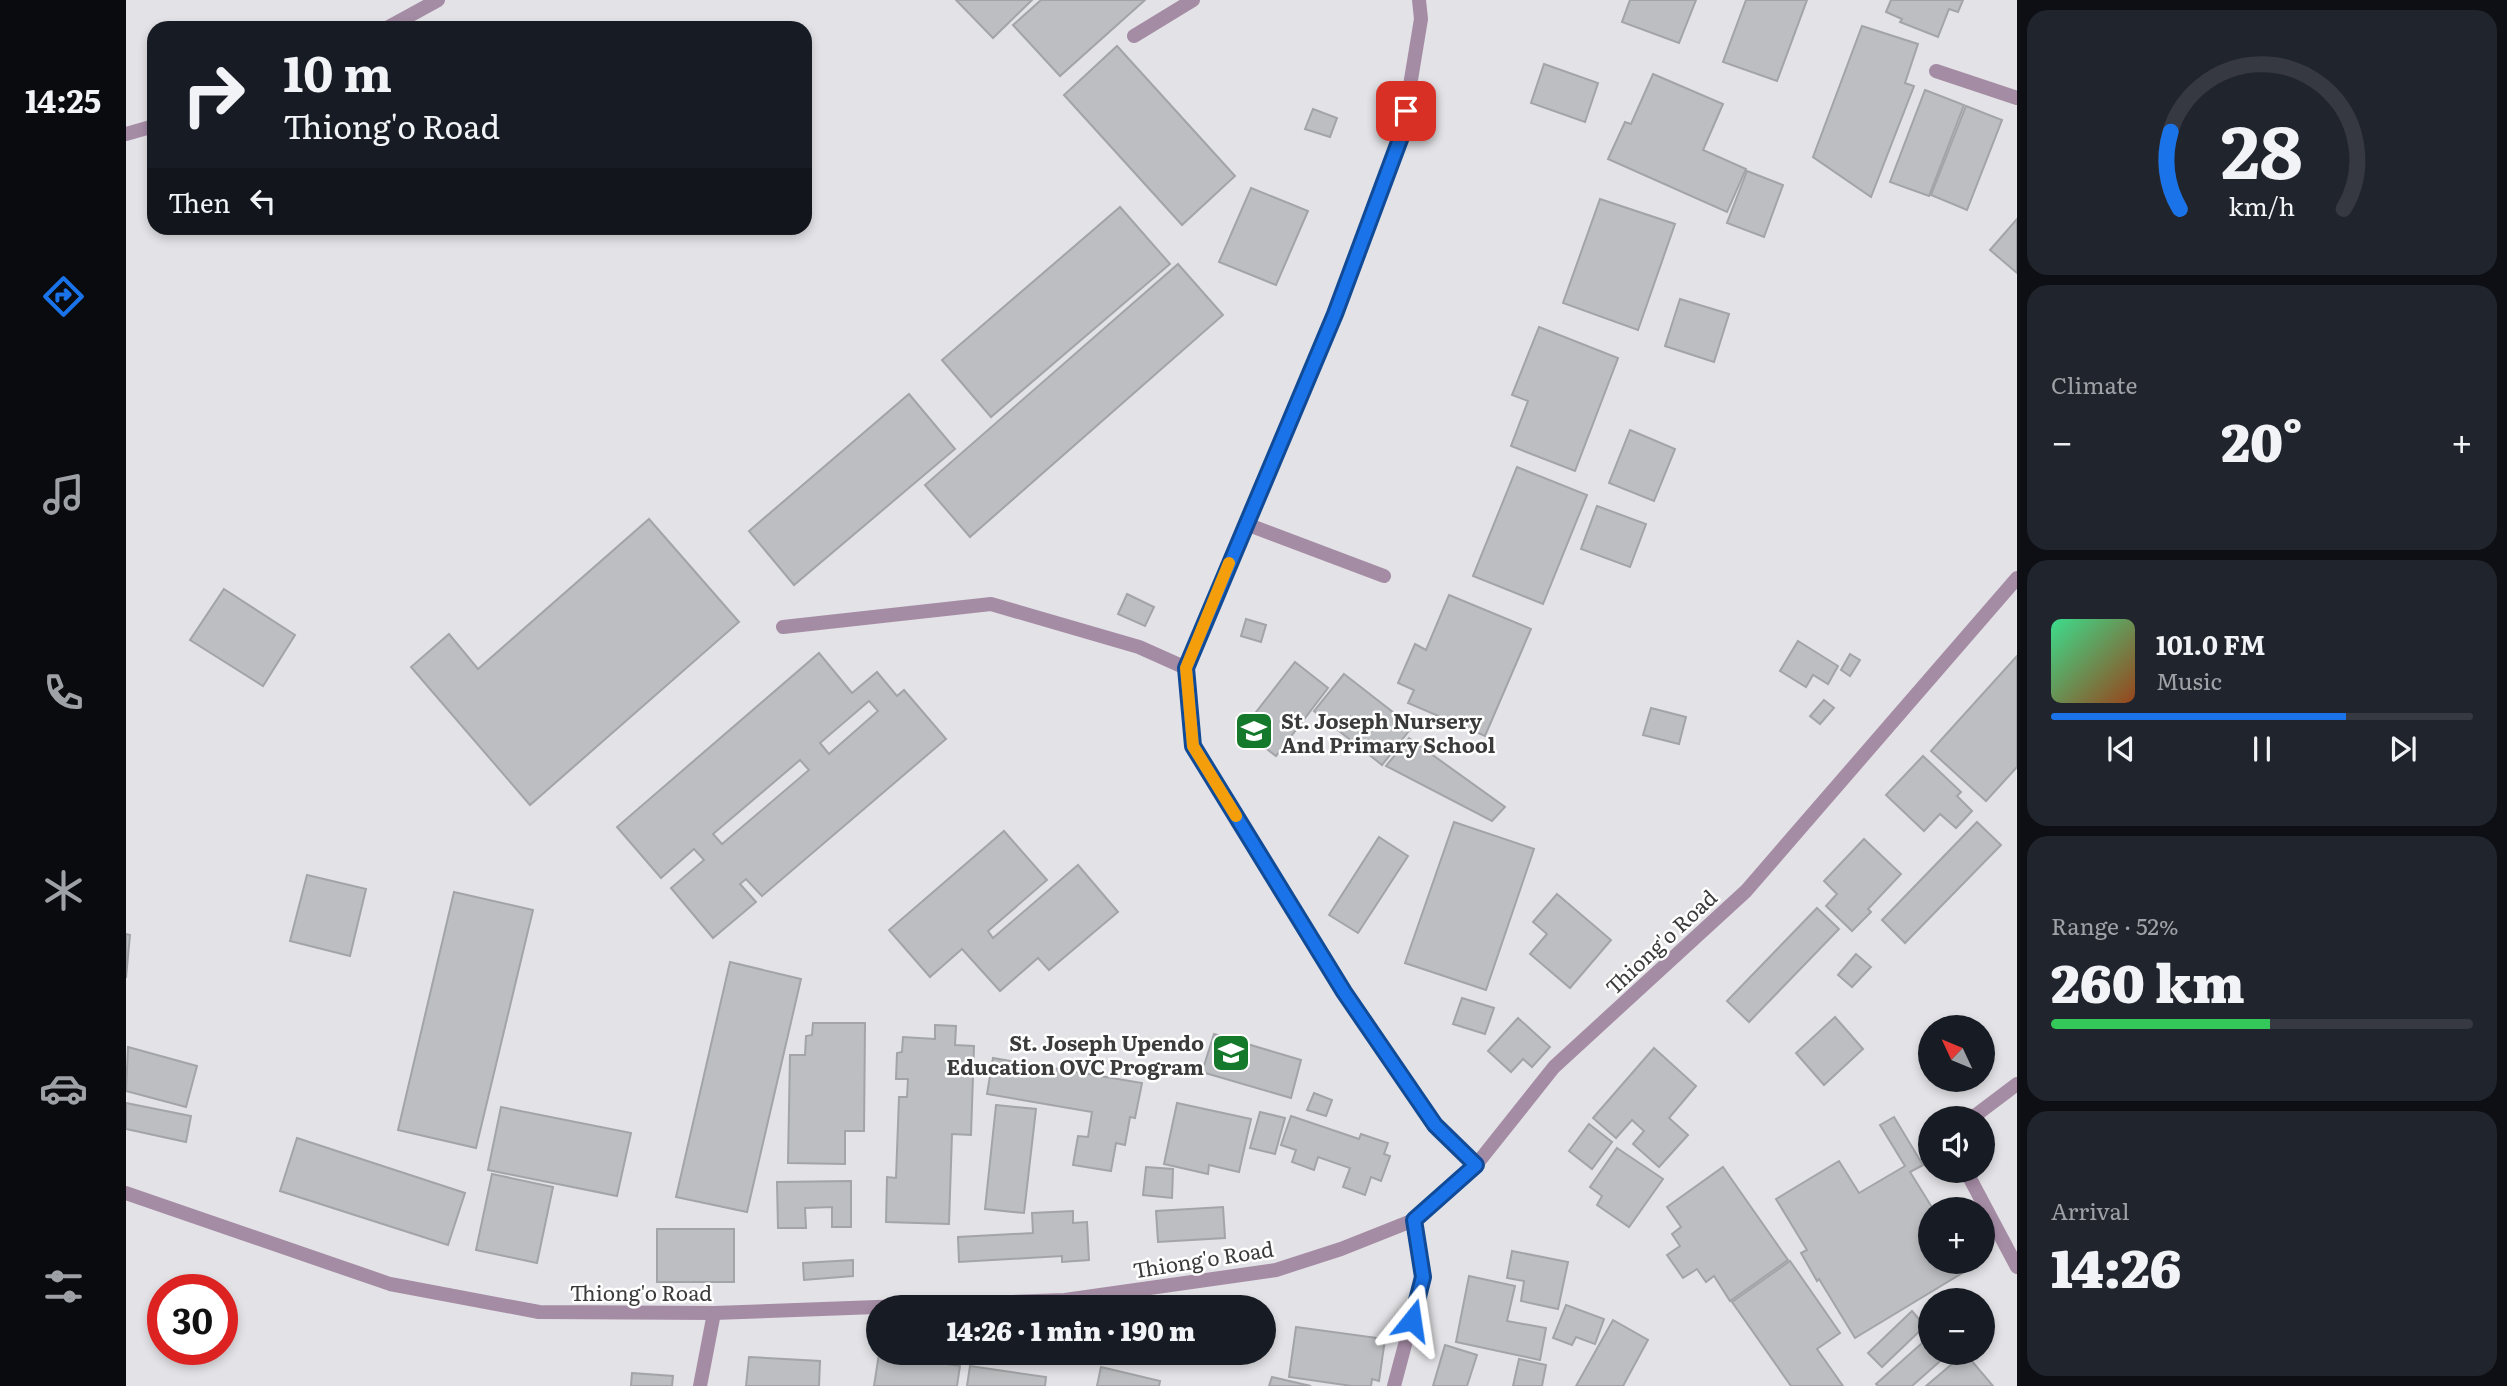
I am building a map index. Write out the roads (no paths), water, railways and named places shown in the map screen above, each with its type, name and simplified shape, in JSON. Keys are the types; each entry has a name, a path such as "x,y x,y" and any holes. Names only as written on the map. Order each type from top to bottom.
{"street":[{"path":"400,21 439,0"},
{"path":"1135,36 1193,0"},
{"path":"1419,0 1421,19 1402,134 1335,314 1186,668 1193,746 1344,992 1435,1125 1476,1165"},
{"path":"1936,71 2017,98"},
{"path":"126,134 147,128"},
{"path":"1246,524 1384,576"},
{"name":"Thiong'o Road","path":"126,1194 390,1284 539,1311 714,1313 1065,1300 1276,1270 1341,1249 1414,1220 1476,1165 1554,1067 1746,891 2017,578"},
{"path":"783,627 991,604 1139,647 1186,668"},
{"path":"1988,1106 2017,1084"},
{"path":"1972,1183 2017,1267"},
{"path":"1394,1386 1423,1277 1414,1220"},
{"path":"700,1386 714,1313"}],"place":[{"name":"St. Joseph Nursery And Primary School","path":"1254,731"},
{"name":"St. Joseph Upendo Education OVC Program","path":"1231,1053"}]}
